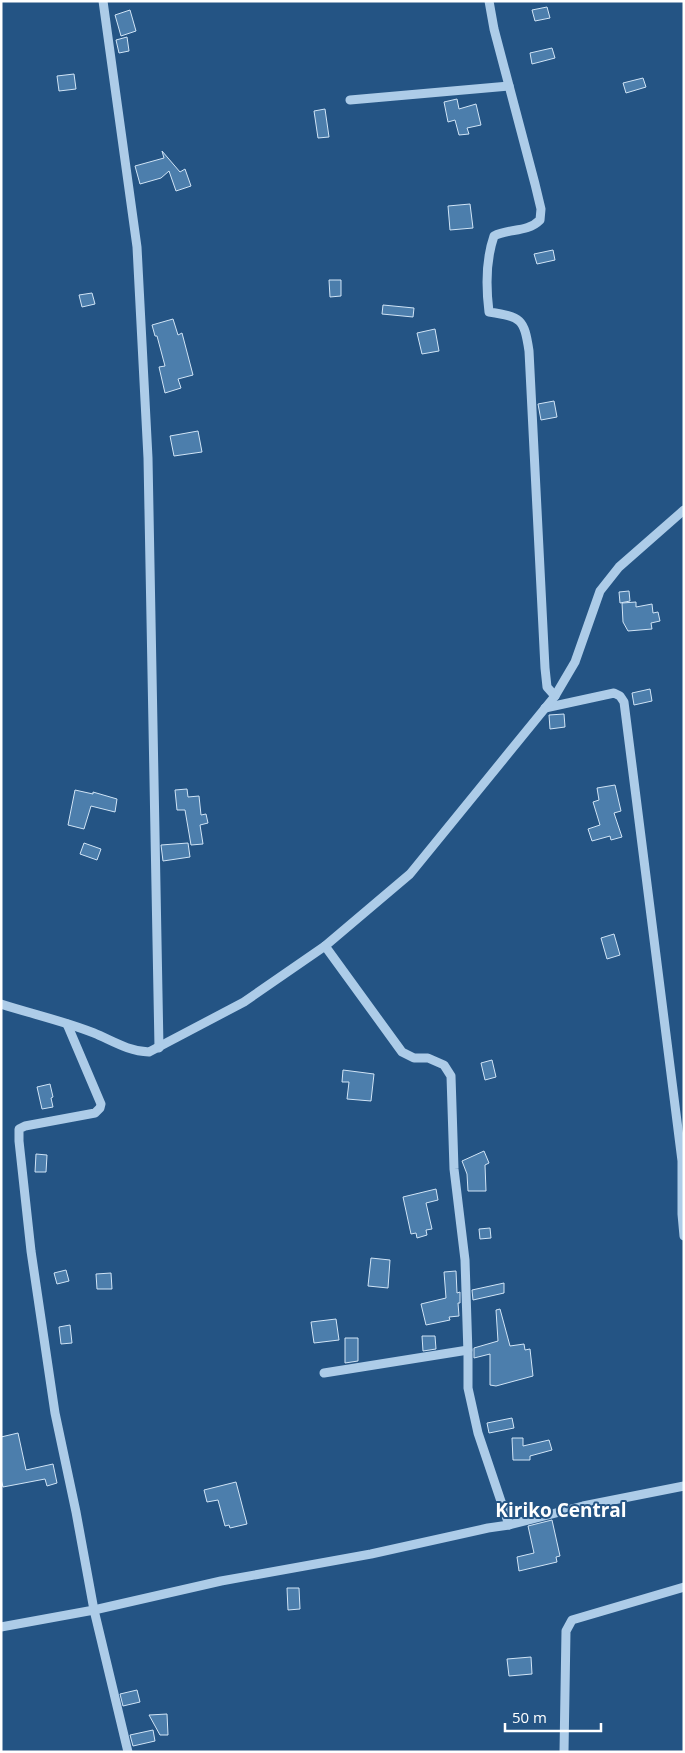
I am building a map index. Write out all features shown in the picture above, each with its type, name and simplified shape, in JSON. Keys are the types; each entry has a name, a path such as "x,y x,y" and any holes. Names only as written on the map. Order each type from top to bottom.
{"street":[{"path":"102,1 137,247 148,458 159,1048"},
{"path":"489,1 494,29 541,209 540,220 533,227 502,232 494,236 490,249 487,297 489,312 512,315 522,322 526,332 529,351 545,668 547,687 555,696"},
{"path":"350,100 509,86"},
{"path":"1,1004 68,1024 134,1050 149,1052 244,1002 326,946 410,874 555,696 575,662 600,591 618,568 684,510"},
{"path":"545,708 614,693 620,696 624,702 682,1161 684,1236"},
{"path":"326,946 402,1052 414,1058 428,1058 444,1065 451,1076 454,1169 465,1260 468,1388 478,1433 509,1525"},
{"path":"68,1024 101,1104 100,1108 95,1113 25,1126 20,1129 19,1134 31,1251 53,1404 94,1610 128,1752"},
{"path":"324,1373 468,1350"},
{"path":"1,1627 94,1610 221,1581 371,1554 509,1525 583,1506 684,1486"},
{"path":"564,1752 566,1631 572,1620 684,1587"}],"building":[{"path":"547,7 550,18 535,21 532,10"},
{"path":"130,10 136,31 121,36 115,15"},
{"path":"127,37 129,51 119,53 116,40"},
{"path":"552,48 555,58 532,64 530,53"},
{"path":"74,74 76,89 59,91 57,76"},
{"path":"643,78 646,87 626,93 623,83"},
{"path":"457,99 459,109 476,104 481,125 467,128 469,134 459,135 455,120 448,122 444,102"},
{"path":"325,109 329,137 318,138 314,111"},
{"path":"162,151 180,172 185,169 191,186 176,191 169,171 161,178 140,184 135,166 164,158"},
{"path":"470,204 473,228 450,230 448,206"},
{"path":"553,250 555,260 537,264 534,254"},
{"path":"329,280 341,280 341,296 330,297"},
{"path":"92,293 95,304 82,307 79,295"},
{"path":"383,305 414,308 413,317 382,314"},
{"path":"173,319 178,335 182,333 193,375 178,379 181,388 165,393 159,367 165,366 152,325"},
{"path":"435,329 439,351 422,354 417,333"},
{"path":"554,401 557,417 541,420 538,404"},
{"path":"198,431 202,452 174,456 170,436"},
{"path":"629,591 630,601 620,603 619,592"},
{"path":"636,602 636,607 652,604 653,613 658,612 660,621 651,623 652,629 628,631 623,622 622,603"},
{"path":"650,689 652,701 634,705 632,693"},
{"path":"564,714 565,727 550,729 549,715"},
{"path":"615,785 621,811 614,813 622,837 611,840 610,836 592,841 588,829 600,825 593,802 599,800 597,788"},
{"path":"187,789 188,797 199,796 201,815 206,814 208,823 200,825 203,844 191,845 185,810 177,810 175,790"},
{"path":"75,790 93,794 93,792 117,799 115,812 91,806 84,829 68,825"},
{"path":"84,843 101,849 97,860 80,854"},
{"path":"188,843 190,857 163,861 161,845"},
{"path":"614,934 620,955 607,959 601,938"},
{"path":"492,1060 496,1077 485,1080 481,1063"},
{"path":"343,1070 374,1074 371,1101 347,1099 349,1082 342,1082"},
{"path":"50,1084 53,1107 42,1109 37,1087"},
{"path":"484,1151 489,1163 485,1165 486,1191 468,1191 467,1174 462,1161"},
{"path":"36,1154 47,1155 46,1172 35,1172"},
{"path":"436,1189 438,1200 426,1203 432,1229 426,1230 427,1235 417,1238 416,1233 411,1234 403,1197"},
{"path":"490,1228 491,1238 480,1239 479,1229"},
{"path":"371,1258 390,1260 388,1288 368,1286"},
{"path":"66,1270 69,1281 57,1284 54,1273"},
{"path":"456,1271 457,1293 460,1292 460,1303 458,1303 459,1316 449,1317 450,1320 426,1325 421,1304 446,1298 444,1272"},
{"path":"111,1273 112,1289 97,1289 96,1274"},
{"path":"504,1283 504,1293 473,1300 472,1290"},
{"path":"500,1309 510,1346 524,1344 525,1350 530,1349 533,1376 496,1386 490,1385 490,1354 474,1358 474,1348 498,1341 496,1310"},
{"path":"336,1319 339,1340 314,1343 311,1322"},
{"path":"70,1325 72,1343 61,1344 59,1327"},
{"path":"422,1336 435,1336 436,1349 423,1351"},
{"path":"345,1338 358,1338 358,1361 345,1363"},
{"path":"512,1418 514,1428 489,1433 487,1423"},
{"path":"18,1433 26,1470 53,1464 57,1483 47,1486 45,1479 3,1487 1,1479 1,1437"},
{"path":"512,1438 523,1438 523,1446 549,1440 552,1450 530,1456 530,1460 513,1460"},
{"path":"236,1482 247,1524 230,1528 229,1525 225,1526 218,1500 207,1502 204,1490"},
{"path":"552,1520 560,1556 556,1557 557,1562 519,1571 517,1557 534,1553 528,1526"},
{"path":"287,1588 299,1588 300,1609 288,1610"},
{"path":"531,1657 532,1674 509,1676 507,1659"},
{"path":"137,1690 140,1702 123,1706 120,1694"},
{"path":"167,1714 168,1735 160,1735 149,1715"},
{"path":"153,1730 155,1741 133,1746 130,1735"}],"district":[{"name":"Kiriko Central","path":"561,1510"}]}
